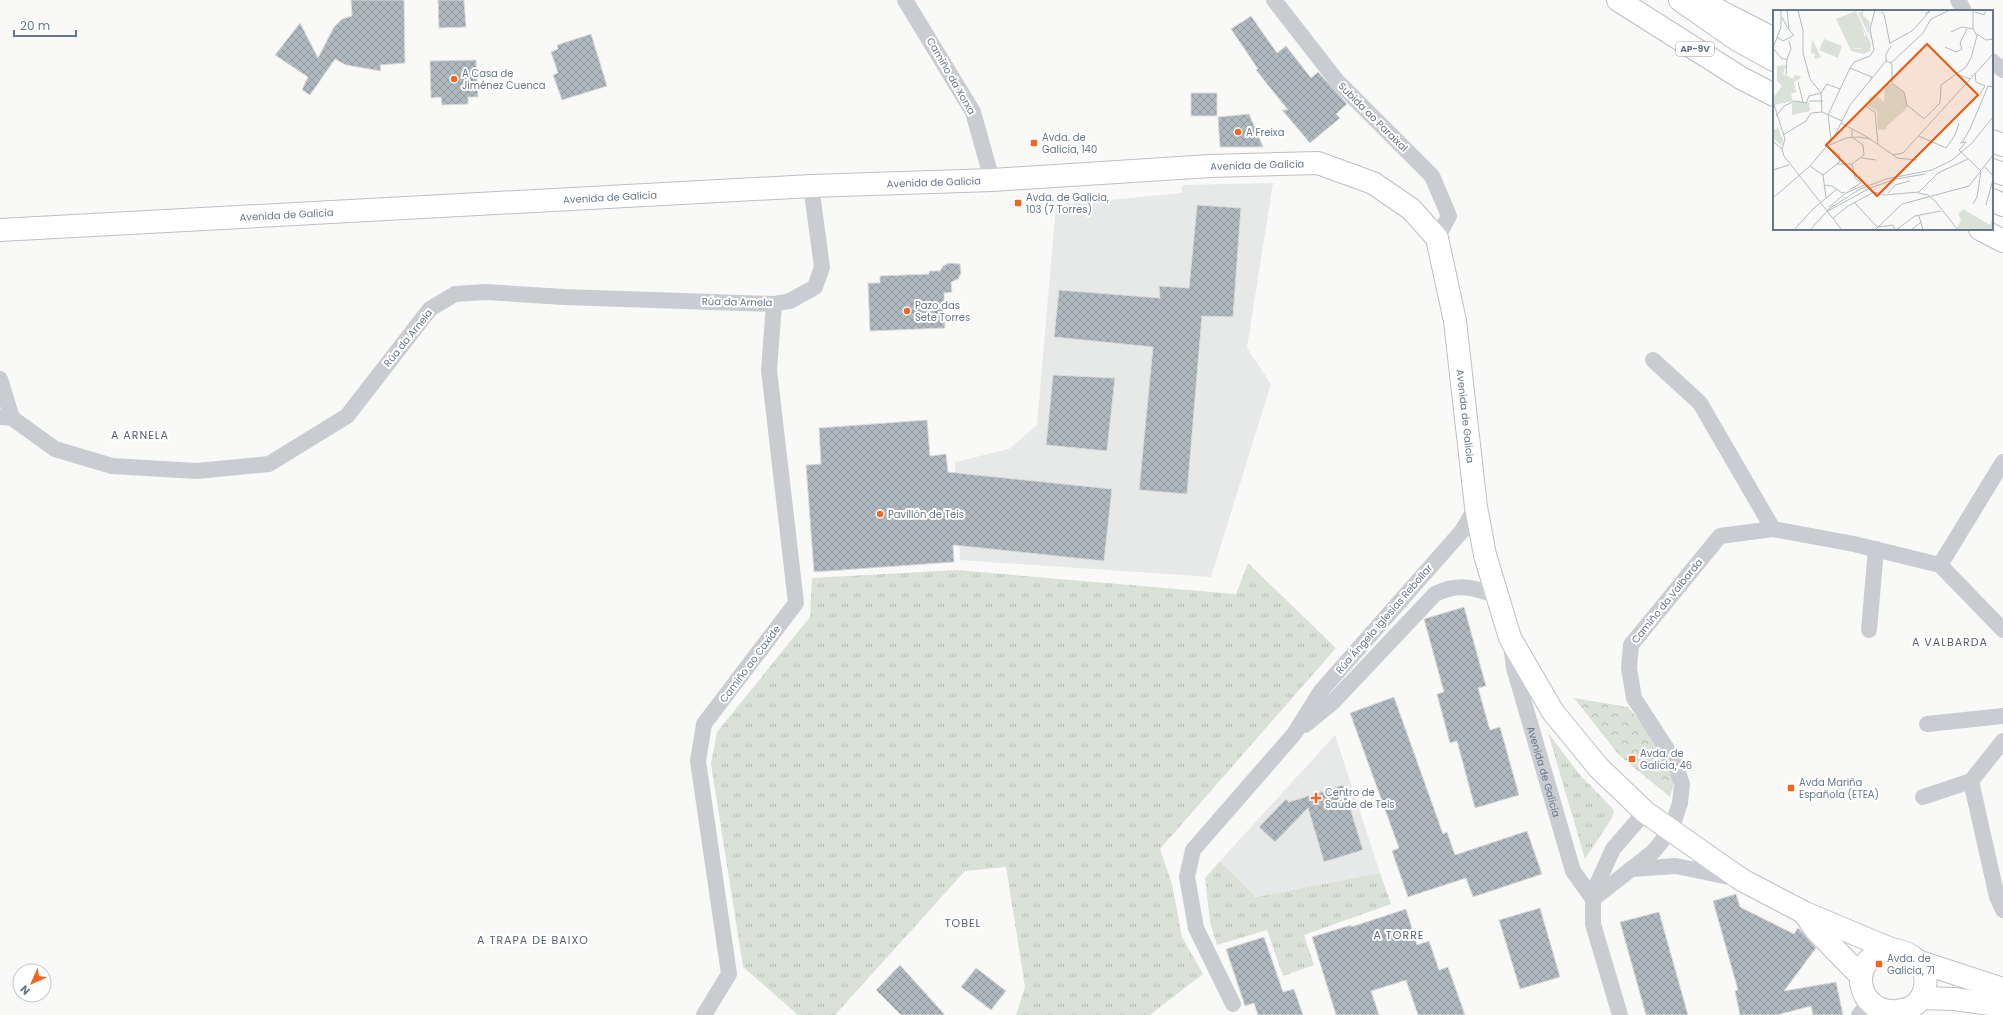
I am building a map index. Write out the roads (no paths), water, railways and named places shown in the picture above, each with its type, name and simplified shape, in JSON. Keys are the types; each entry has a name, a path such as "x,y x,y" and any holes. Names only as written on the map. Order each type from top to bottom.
{"main road":[{"name":"AP-9V","path":"1618,0 1741,78 1773,102"},
{"path":"1680,0 1736,39 1773,59"},
{"path":"1699,0 1773,38"},
{"name":"AP-9V","path":"1741,78 1773,94"},
{"path":"1993,141 2003,145"},
{"name":"Avenida de Galicia","path":"0,230 811,186 992,180 1210,166 1318,163 1373,183 1412,209 1437,238 1455,321 1476,507 1485,555 1510,638 1553,712 1599,768 1645,812 1742,880 1805,913 1891,949"},
{"path":"1993,170 2003,174"},
{"path":"1993,200 2003,205"},
{"path":"1982,230 2003,241"},
{"name":"Avenida de Galicia","path":"1805,913 1815,929 1860,975"},
{"path":"1920,962 1926,976 1925,990 1916,1004 1900,1013 1871,1010 1861,986 1860,975 1870,958 1883,950 1891,949 1907,953 1920,962 2003,989"},
{"path":"1921,998 1954,999 1997,1005 2003,1004"}],"street":[{"name":"Camiño da Xorxa","path":"905,0 973,112 992,180"},
{"name":"Subida ao Paraixal","path":"1274,0 1337,82 1432,176 1449,216 1437,238"},
{"path":"1958,0 1963,10"},
{"path":"1993,63 2003,70"},
{"name":"Rúa da Arnela","path":"0,379 6,417 55,449 112,466 197,470 269,464 347,416 430,309 455,294 485,292 564,297 774,304 790,301 815,287 822,267 811,186"},
{"name":"Camiño ao Caxide","path":"704,1015 730,974 698,761 704,724 796,603 769,370 774,304"},
{"path":"1653,360 1700,403 1773,529"},
{"path":"2003,462 1940,565 2003,630"},
{"name":"Rúa Ángela Iglesias Rebollar","path":"1233,1004 1196,928 1187,877 1193,850 1294,734 1322,691 1462,531 1476,507"},
{"name":"Camiño da Valbarda","path":"1671,830 1680,803 1682,784 1674,760 1634,698 1629,668 1631,646 1720,536 1773,529 1876,549 1940,565"},
{"path":"1869,630 1876,549"},
{"name":"Rúa Ángela Iglesias Rebollar","path":"1294,734 1333,702 1435,594 1445,589 1460,587 1477,588 1497,596"},
{"name":"Avenida de Galicia","path":"1510,638 1514,668 1573,871 1593,899"},
{"path":"1927,724 2003,716"},
{"path":"1923,797 1970,781 2003,741"},
{"path":"1970,781 1997,897 2003,910"},
{"path":"1620,1015 1592,924 1593,899 1598,882 1613,849 1645,812"},
{"path":"1593,899 1652,852 1671,830"},
{"name":"Avenida de Galicia","path":"1631,869 1676,866 1742,880"}],"place":[{"name":"A Casa de Jiménez Cuenca","path":"454,79"},
{"name":"A Freixa","path":"1238,132"},
{"name":"Avda. de Galicia, 140","path":"1034,143"},
{"name":"Avda. de Galicia, 103 (7 Torres)","path":"1018,203"},
{"name":"Pazo das Sete Torres","path":"907,311"},
{"name":"Pavillón de Teis","path":"880,514"},
{"name":"Avda. de Galicia, 46","path":"1632,759"},
{"name":"Avda Mariña Española (ETEA)","path":"1791,788"},
{"name":"Centro de Saúde de Teis","path":"1316,798"},
{"name":"Avda. de Galicia, 71","path":"1879,964"}],"district":[{"name":"A ARNELA","path":"140,435"},
{"name":"A VALBARDA","path":"1950,642"},
{"name":"TOBEL","path":"963,923"},
{"name":"A TORRE","path":"1399,935"},
{"name":"A TRAPA DE BAIXO","path":"533,940"}]}
